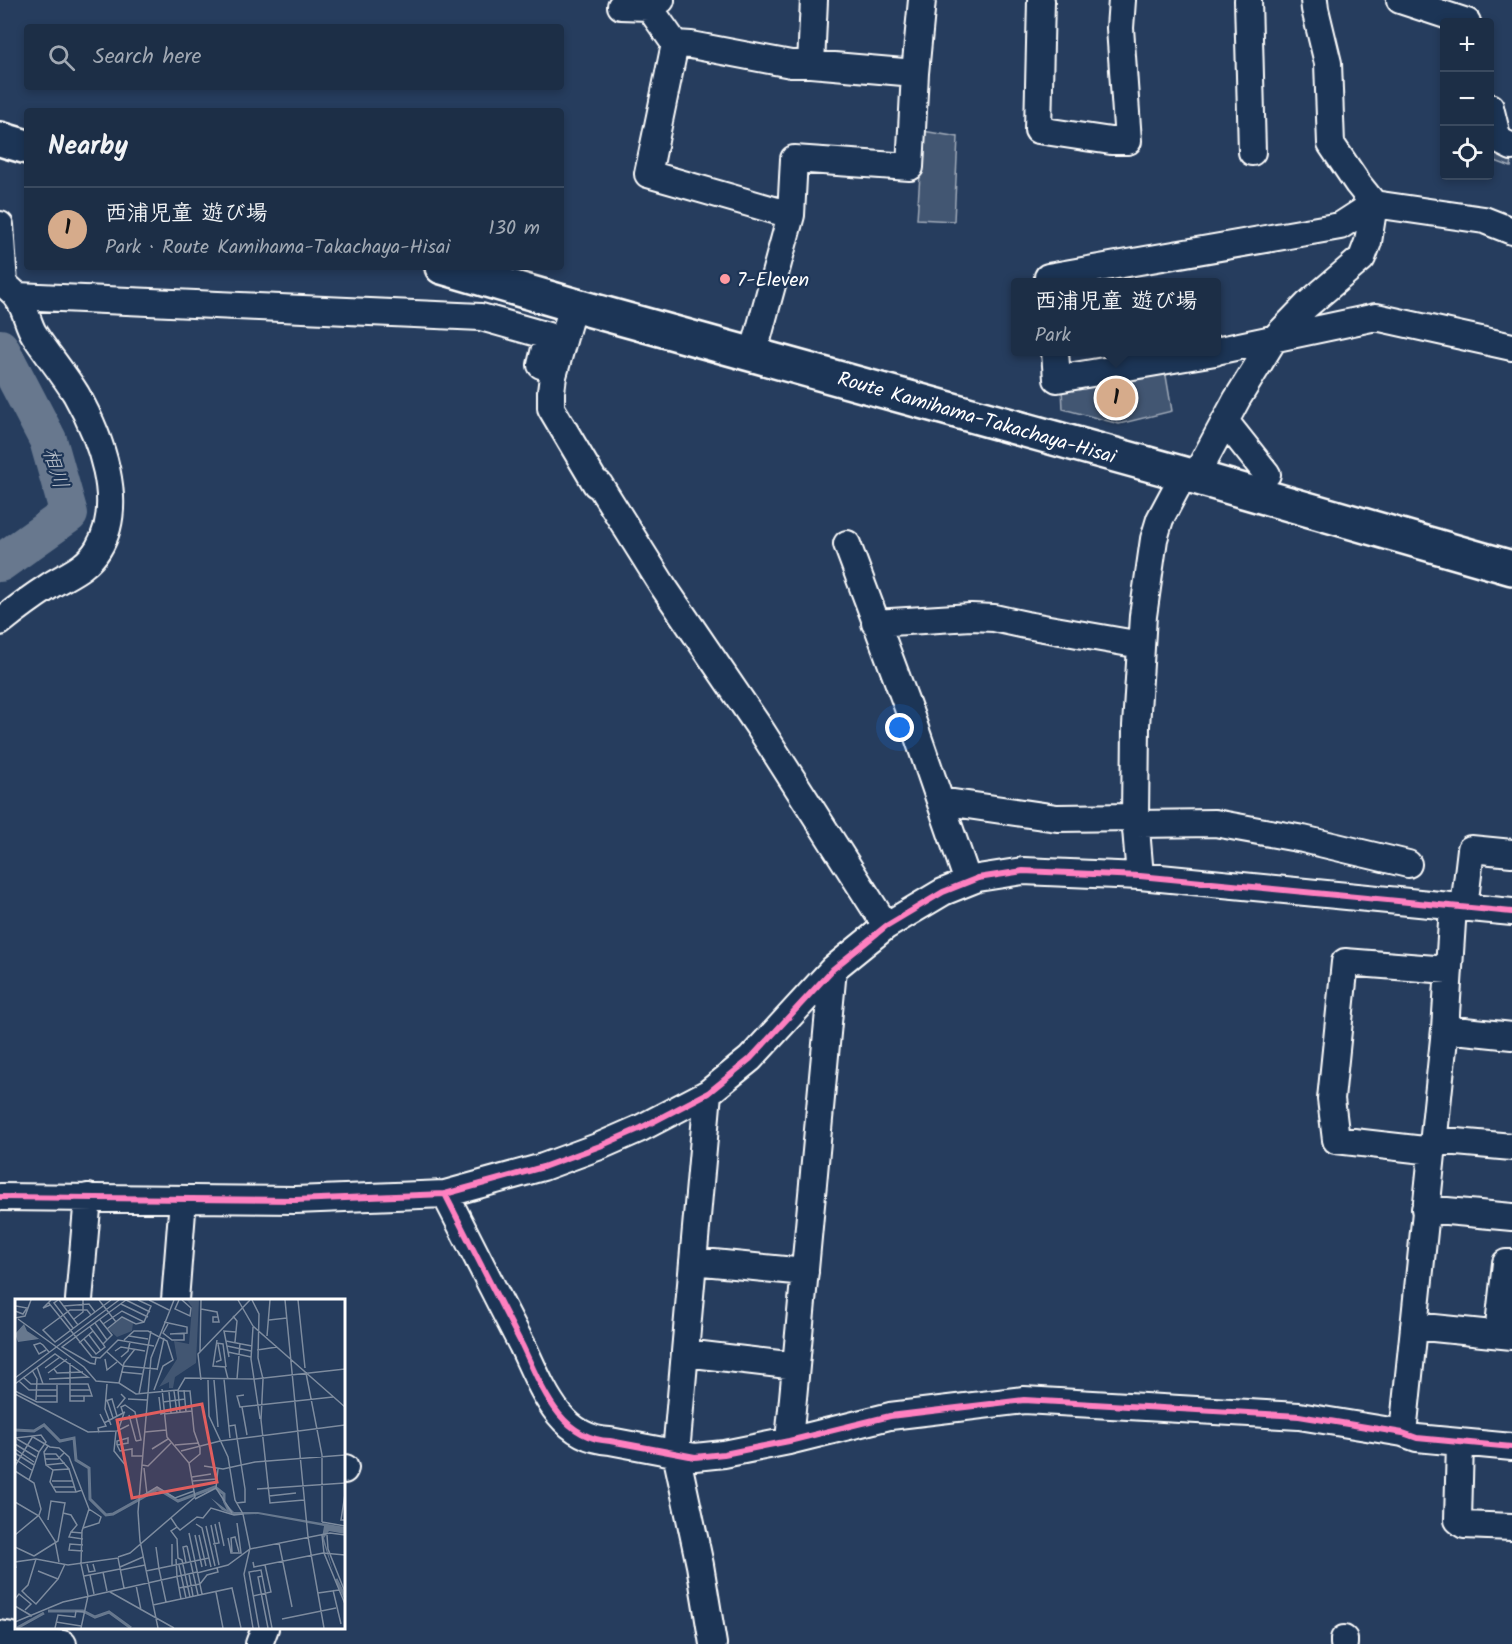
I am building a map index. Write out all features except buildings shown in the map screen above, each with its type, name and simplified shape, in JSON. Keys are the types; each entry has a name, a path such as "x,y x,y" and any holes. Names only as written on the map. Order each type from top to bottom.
{"main road":[{"path":"0,139 24,146"},
{"name":"Route Kamihama-Takachaya-Hisai","path":"452,270 1512,568"}],"street":[{"path":"811,64 814,0"},
{"path":"753,355 791,214 794,159 910,167 922,0"},
{"path":"1041,0 1038,130 1111,141 1128,141 1120,28 1122,0"},
{"path":"1248,0 1252,152"},
{"path":"1140,876 1135,820 1136,726 1143,616 1154,539 1160,519 1225,421 1274,339 1307,305 1362,258 1368,242 1374,204 1331,144 1328,63 1314,0"},
{"path":"1400,0 1455,18"},
{"path":"621,6 655,4 675,45 648,174 791,214"},
{"path":"675,45 691,45 791,64 915,73"},
{"path":"1494,124 1498,140 1512,147"},
{"path":"1048,278 1340,226 1374,204 1484,220 1512,231"},
{"path":"0,225 4,284 17,296 32,331 75,394 92,427 108,481 111,506 106,532 93,557 83,567 50,586 0,622"},
{"path":"17,296 481,317 548,336 535,389 537,406 551,408"},
{"path":"573,305 553,376 550,392 551,408 596,484 599,484 663,586 746,707 886,926"},
{"path":"1221,350 1376,317 1512,347"},
{"path":"1055,356 1057,379 1188,356"},
{"path":"1225,421 1267,474"},
{"path":"847,544 908,708 968,882"},
{"path":"875,623 971,617 994,618 1141,645"},
{"path":"940,801 1057,818 1215,823 1303,839 1408,864"},
{"path":"1403,1433 1433,1145 1448,970 1466,849 1512,853"},
{"path":"0,1197 295,1200 445,1194 543,1167 641,1128 708,1093 750,1059 833,969 886,926 943,892 978,878 1023,871 1140,876 1512,912"},
{"path":"1448,970 1345,962 1330,1099 1336,1140 1512,1147"},
{"path":"789,1441 833,969"},
{"path":"1444,1029 1512,1036"},
{"path":"708,1093 676,1453 700,1565 713,1644"},
{"path":"445,1194 511,1326 558,1413 571,1426 597,1440 695,1457 724,1454 789,1441 890,1416 1024,1400 1299,1416 1403,1433 1417,1438 1512,1447"},
{"path":"79,1299 88,1197"},
{"path":"175,1299 183,1199"},
{"path":"1425,1209 1512,1217"},
{"path":"693,1261 805,1272"},
{"path":"1414,1326 1505,1335 1506,1263 1512,1263"},
{"path":"685,1353 796,1365"},
{"path":"1460,1442 1458,1520 1464,1525 1512,1527"},
{"path":"259,1644 265,1629"},
{"path":"0,1634 54,1638"}],"shaded area":[{"path":"923,131 958,137 954,221 917,219"},
{"path":"1494,148 1512,159 1511,167 1494,161"},
{"path":"1165,370 1172,411 1119,424 1063,409 1062,388"}],"waterway":[{"name":"相川","path":"0,348 48,440 69,514 0,563"}],"cycle path":[{"path":"0,1197 295,1200 445,1194 543,1167 641,1128 708,1093 750,1059 833,969 886,926 943,892 978,878 1023,871 1140,876 1512,912"},
{"path":"445,1194 548,1398 570,1425 595,1439 695,1457 724,1454 789,1441 890,1416 1024,1400 1299,1416 1403,1433 1417,1438 1512,1447"}],"place":[{"name":"7-Eleven","path":"725,279"},
{"name":"西浦児童 遊び場","path":"1116,398"}]}
